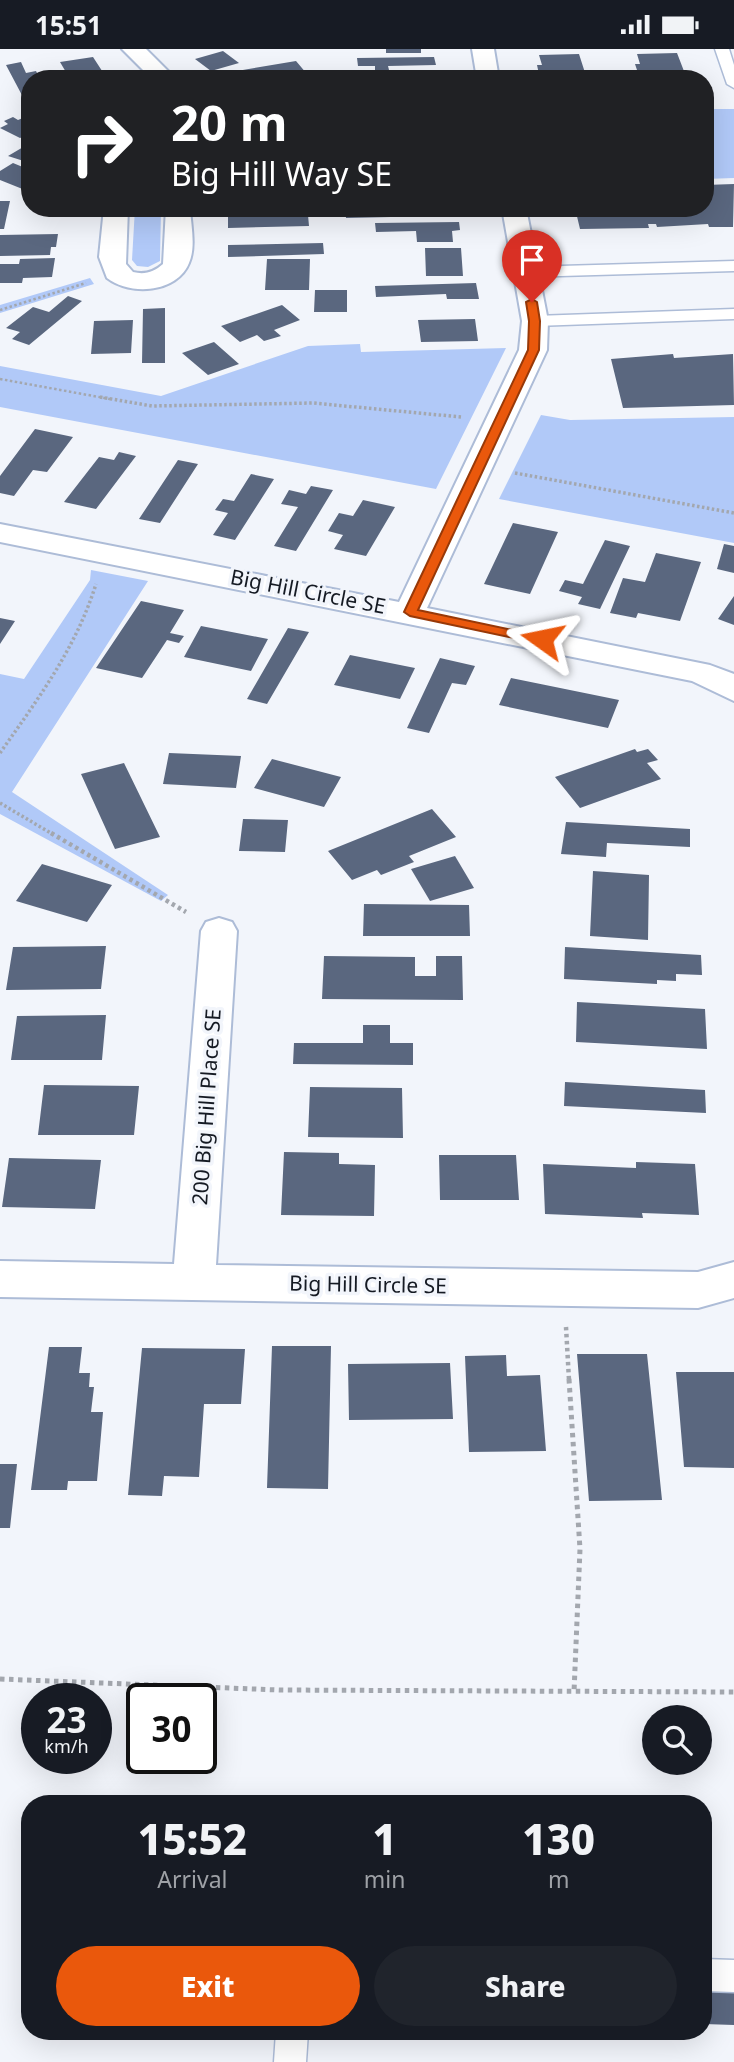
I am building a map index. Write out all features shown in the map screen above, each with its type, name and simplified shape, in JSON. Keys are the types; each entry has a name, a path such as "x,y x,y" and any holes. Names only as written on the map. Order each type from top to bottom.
{"street":[{"path":"133,49 155,70"},
{"path":"483,49 486,70"},
{"path":"116,217 113,263 116,272 125,278 143,281 171,272 177,262 178,217"},
{"path":"410,612 533,350 535,321 516,217"},
{"name":"Big Hill Circle SE","path":"0,533 410,612 699,672 721,680 734,690"},
{"name":"200 Big Hill Place SE","path":"194,1282 219,931"},
{"name":"Big Hill Circle SE","path":"0,1279 698,1290 734,1280"}],"lane":[{"path":"722,49 734,83"},
{"path":"526,272 734,266"},
{"path":"535,321 734,314"},
{"path":"712,1975 734,1976"},
{"path":"290,2062 291,2040"}],"path":[{"path":"0,310 116,272"},
{"path":"0,379 152,406 313,403 438,414 500,423"},
{"path":"480,466 734,513"},
{"path":"0,753 58,670 87,619 104,553"},
{"path":"0,803 219,931"},
{"path":"563,1288 580,1549 574,1692"},
{"path":"0,1679 279,1690 734,1692"}],"shaded area":[{"path":"714,109 734,109 734,178 714,179"},
{"path":"134,217 161,217 160,261 148,267 137,266 132,260"},
{"path":"90,278 94,284 0,313 0,305"},
{"path":"360,344 361,352 506,348 436,489 0,407 0,366 161,396 308,346"},
{"path":"541,415 570,420 734,417 734,543 499,499"},
{"path":"91,570 148,581 12,792 168,895 161,901 0,814 0,674 24,679 90,580"}],"building":[{"path":"386,49 421,49 421,53 386,53"},
{"path":"223,51 239,63 210,70 195,59"},
{"path":"677,53 684,70 637,70 635,64 640,64 637,54"},
{"path":"579,54 584,70 538,70 537,65 542,65 539,55"},
{"path":"93,57 101,70 65,70 60,62"},
{"path":"434,57 436,65 388,66 389,70 375,70 375,66 358,66 357,58"},
{"path":"296,61 304,70 243,70"},
{"path":"21,62 25,70 21,70 21,93 6,65"},
{"path":"13,117 21,119 21,138 0,128 8,124 4,121"},
{"path":"21,148 21,160 8,156"},
{"path":"13,163 21,166 21,188 0,180 0,171"},
{"path":"734,184 733,227 709,227 708,224 657,227 656,224 648,224 649,228 580,229 577,217 714,217 714,185"},
{"path":"0,201 10,201 4,229 0,229"},
{"path":"228,217 308,217 309,226 228,228"},
{"path":"459,222 460,230 452,231 453,242 417,242 416,231 376,232 375,223"},
{"path":"58,234 56,247 51,247 50,255 0,256 0,235"},
{"path":"323,243 324,254 228,257 228,245"},
{"path":"425,248 461,248 463,276 426,276"},
{"path":"55,258 52,277 23,278 22,283 0,283 0,264 19,264 20,259"},
{"path":"267,259 310,259 309,290 265,290"},
{"path":"476,283 479,299 447,299 446,294 376,297 375,286"},
{"path":"315,290 347,290 347,312 314,312"},
{"path":"68,296 82,301 29,345 12,339 20,332 6,328 33,307 49,312"},
{"path":"282,305 300,320 274,330 281,336 264,341 257,335 240,342 221,326"},
{"path":"165,308 165,363 142,363 143,309"},
{"path":"475,319 478,341 421,342 418,320"},
{"path":"133,320 131,353 91,354 94,321"},
{"path":"214,342 239,364 208,375 182,353"},
{"path":"673,354 674,358 733,354 734,405 623,408 611,359"},
{"path":"35,429 73,437 47,472 33,470 14,496 0,493 0,476"},
{"path":"119,452 136,456 96,509 64,502 99,457 114,460"},
{"path":"178,460 198,464 160,523 139,519"},
{"path":"251,474 274,479 235,540 213,535 228,513 215,510 223,499 234,501"},
{"path":"311,486 333,490 296,551 274,546 298,507 281,504 289,490 306,494"},
{"path":"363,500 395,507 366,556 334,549 343,535 328,531 339,513 353,516"},
{"path":"513,523 558,532 530,594 484,584"},
{"path":"605,540 630,546 600,609 578,604 582,597 559,591 565,580 583,584"},
{"path":"724,544 734,546 734,573 717,569"},
{"path":"656,553 701,562 680,621 638,613 636,618 610,613 623,578 645,582"},
{"path":"734,596 734,625 718,619"},
{"path":"141,601 184,610 170,633 184,636 179,643 167,640 142,678 96,668"},
{"path":"0,618 15,621 0,644"},
{"path":"201,626 268,639 251,671 184,657"},
{"path":"288,628 309,632 267,704 247,699"},
{"path":"350,655 415,668 400,699 334,685"},
{"path":"440,658 475,666 466,685 452,683 429,733 407,728"},
{"path":"511,678 619,700 608,728 499,705"},
{"path":"635,749 637,752 648,749 658,760 647,763 661,779 580,808 555,777"},
{"path":"169,753 241,756 236,788 163,784"},
{"path":"272,759 341,777 324,807 254,788"},
{"path":"124,763 160,837 115,849 81,774"},
{"path":"432,809 456,837 409,856 414,862 381,875 377,870 352,880 328,851"},
{"path":"243,819 288,820 285,852 239,851"},
{"path":"566,822 690,829 690,847 607,843 606,857 561,854"},
{"path":"455,856 474,888 430,901 411,869"},
{"path":"42,864 112,885 87,922 16,901"},
{"path":"593,871 649,875 648,940 590,936"},
{"path":"364,904 469,905 470,936 363,936"},
{"path":"106,946 101,989 6,990 13,947"},
{"path":"565,947 701,955 702,975 676,974 676,981 657,980 657,984 564,979"},
{"path":"324,956 415,957 415,976 436,976 436,956 462,956 463,1000 322,999"},
{"path":"577,1002 705,1009 707,1049 576,1042"},
{"path":"106,1015 102,1060 11,1060 17,1016"},
{"path":"363,1025 390,1025 390,1043 413,1043 413,1065 293,1064 294,1043 363,1043"},
{"path":"565,1082 705,1090 706,1113 564,1106"},
{"path":"44,1085 139,1086 134,1135 38,1135"},
{"path":"310,1087 402,1088 403,1138 308,1137"},
{"path":"284,1152 339,1153 339,1164 375,1165 374,1216 281,1215"},
{"path":"439,1155 516,1155 519,1200 440,1200"},
{"path":"9,1158 101,1160 95,1209 2,1207"},
{"path":"636,1162 695,1164 699,1215 642,1213 643,1218 545,1214 543,1164 636,1168"},
{"path":"272,1346 331,1346 328,1489 267,1488"},
{"path":"49,1347 82,1347 79,1373 90,1373 89,1387 94,1387 91,1412 103,1412 97,1481 68,1481 67,1490 31,1490"},
{"path":"142,1348 245,1349 241,1404 204,1404 199,1477 164,1476 162,1496 128,1495"},
{"path":"577,1354 647,1354 662,1500 589,1501"},
{"path":"506,1355 507,1376 540,1375 546,1451 469,1452 465,1356"},
{"path":"450,1363 453,1419 349,1420 348,1364"},
{"path":"676,1372 734,1372 734,1468 684,1467"},
{"path":"0,1464 17,1464 10,1528 0,1528"},
{"path":"712,1989 734,1990 734,2025 712,2024"}],"route":[{"path":"532,302 535,321 533,350 410,612 542,639"}]}
